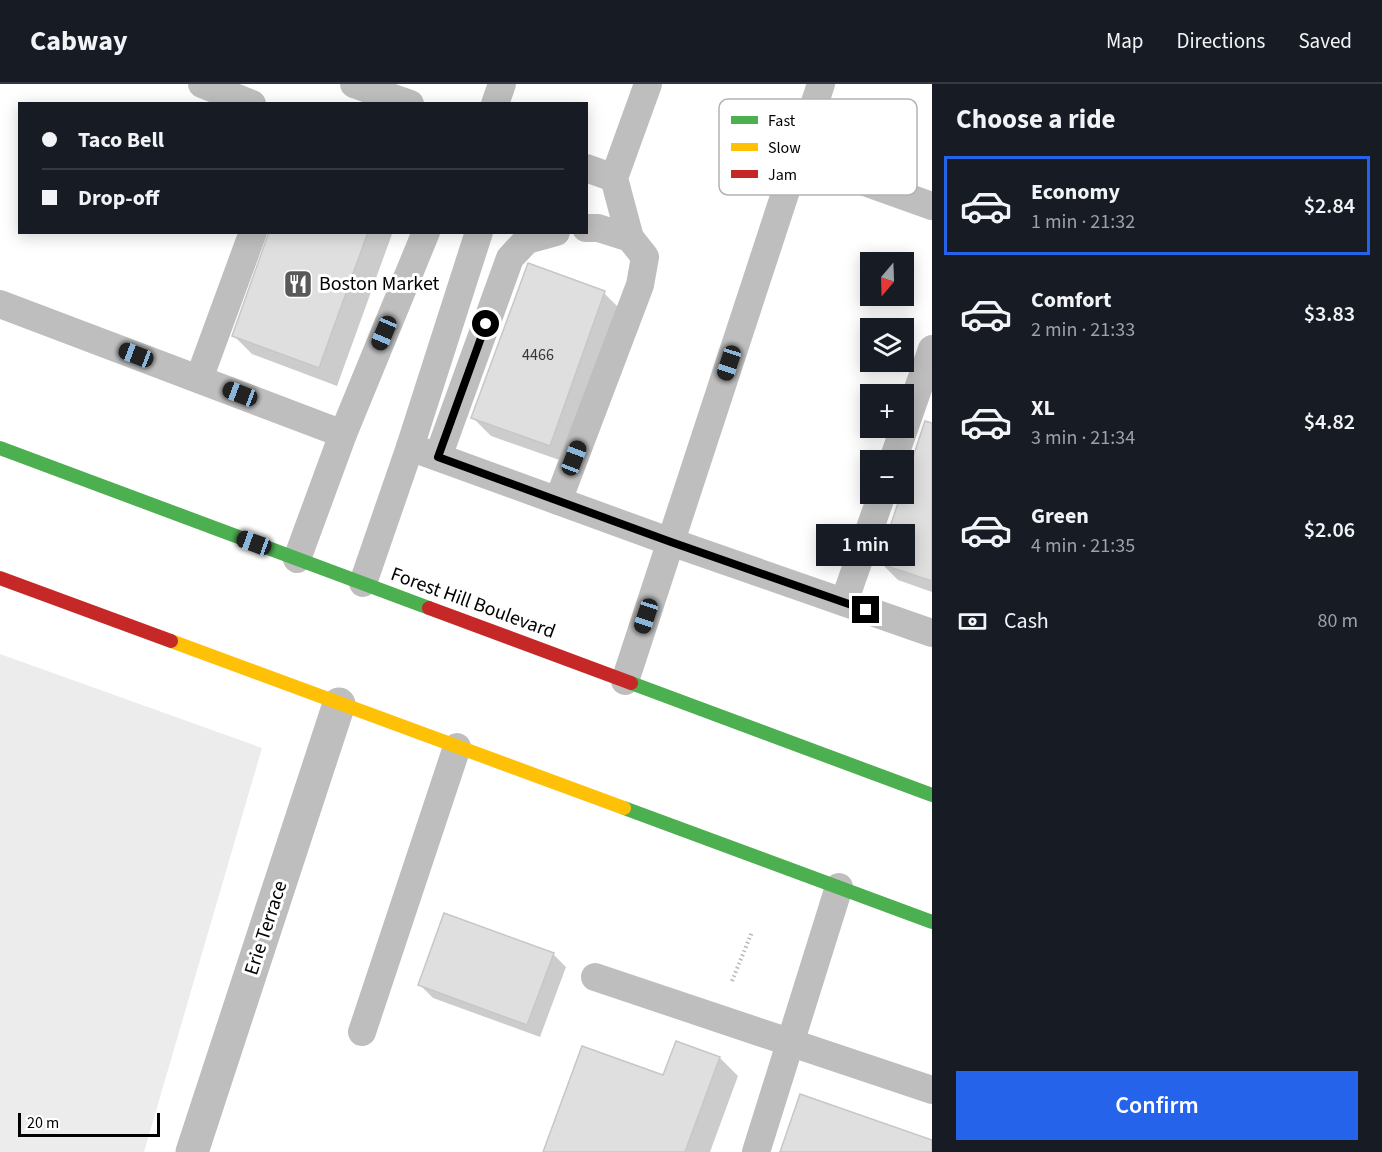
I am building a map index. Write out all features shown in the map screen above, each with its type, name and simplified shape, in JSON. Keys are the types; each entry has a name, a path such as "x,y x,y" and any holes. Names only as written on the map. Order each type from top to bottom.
{"main road":[{"name":"Forest Hill Boulevard","path":"0,448 932,795"},
{"path":"0,578 932,922"}],"street":[{"name":"Erie Terrace","path":"192,1152 339,704"}],"lane":[{"path":"202,84 247,102"},
{"path":"354,84 404,102"},
{"path":"496,102 502,84"},
{"path":"558,501 640,285 645,257 630,238 614,178 648,84"},
{"path":"816,99 821,84"},
{"path":"588,169 614,178"},
{"path":"625,681 785,195"},
{"path":"900,195 932,206"},
{"path":"588,228 598,228 630,238"},
{"path":"199,379 252,234"},
{"path":"297,559 343,434 425,234"},
{"path":"363,583 411,447 478,234"},
{"path":"438,457 510,258 527,240 549,234"},
{"path":"0,304 343,434"},
{"path":"897,450 932,349"},
{"path":"411,447 671,542 932,633"},
{"path":"844,602 878,504"},
{"path":"362,1032 458,747"},
{"path":"756,1152 838,887"},
{"path":"596,977 932,1090"}],"path":[{"path":"732,983 752,932"}],"shaded area":[{"path":"0,654 262,748 144,1152 0,1152"}],"building":[{"name":"Boston Market","path":"268,234 367,234 319,368 232,336"},
{"path":"528,263 605,291 550,446 471,418"},
{"path":"925,421 932,423 932,581 878,563 898,504 914,504 914,454"},
{"path":"444,913 554,953 527,1025 418,985"},
{"path":"676,1041 720,1057 685,1152 543,1152 582,1046 663,1075"},
{"path":"800,1094 932,1140 932,1152 780,1152"}],"traffic: fast":[{"path":"0,448 429,608"},
{"path":"631,683 932,795"},
{"path":"624,808 932,922"}],"traffic: slow":[{"path":"171,641 624,808"}],"traffic: jam":[{"path":"0,578 171,641"},
{"path":"429,608 631,683"}],"place":[{"name":"Boston Market","path":"298,284"}],"route":[{"path":"486,324 438,457 866,610"}]}
